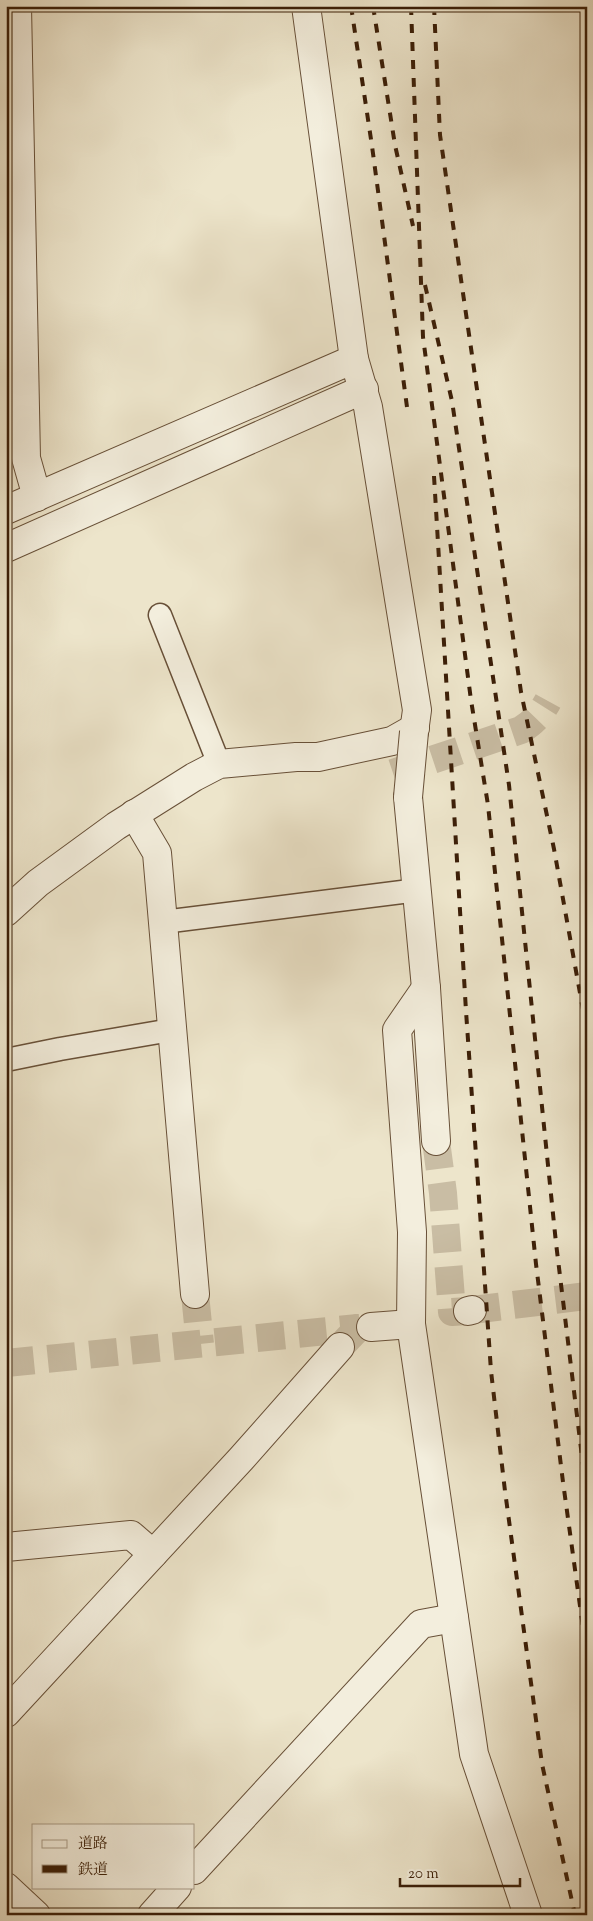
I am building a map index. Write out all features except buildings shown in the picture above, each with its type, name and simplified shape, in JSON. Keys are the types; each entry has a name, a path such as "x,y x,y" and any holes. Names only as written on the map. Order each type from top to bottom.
{"street":[{"path":"16,6 26,458 37,497"},
{"path":"306,6 354,358 368,407 417,710 411,731 408,797 426,988 436,1141"},
{"path":"6,510 354,358"},
{"path":"6,548 364,389"},
{"path":"6,912 38,883 134,814 219,764 296,757 318,757 392,741 411,731"},
{"path":"134,814 157,854 195,1294"},
{"path":"426,988 396,1030 412,1232 411,1324 474,1754 528,1915"},
{"path":"371,1327 411,1324"},
{"path":"6,1713 241,1459 340,1347"},
{"path":"6,1547 131,1535 153,1554"},
{"path":"195,1869 421,1624 454,1618"},
{"path":"6,1887 36,1915"},
{"path":"152,1915 176,1888"}],"lane":[{"path":"160,614 219,764"},
{"path":"163,922 418,890"},
{"path":"6,1060 172,1030"}],"tunnel":[{"path":"393,773 521,730 537,717 548,701"},
{"path":"436,1141 443,1193 452,1312 468,1311"},
{"path":"195,1294 200,1344"},
{"path":"472,1310 587,1296"},
{"path":"340,1347 358,1328 371,1327"},
{"path":"6,1363 358,1328"}],"railway":[{"path":"351,6 407,407"},
{"path":"373,6 395,145 413,226"},
{"path":"411,6 423,337 471,700 488,805 536,1264 587,1657"},
{"path":"434,6 440,135 521,692 554,849 587,1032"},
{"path":"425,285 452,401 509,785 556,1243 587,1498"},
{"path":"434,476 466,1011 491,1371 505,1491 542,1764 575,1915"}]}
